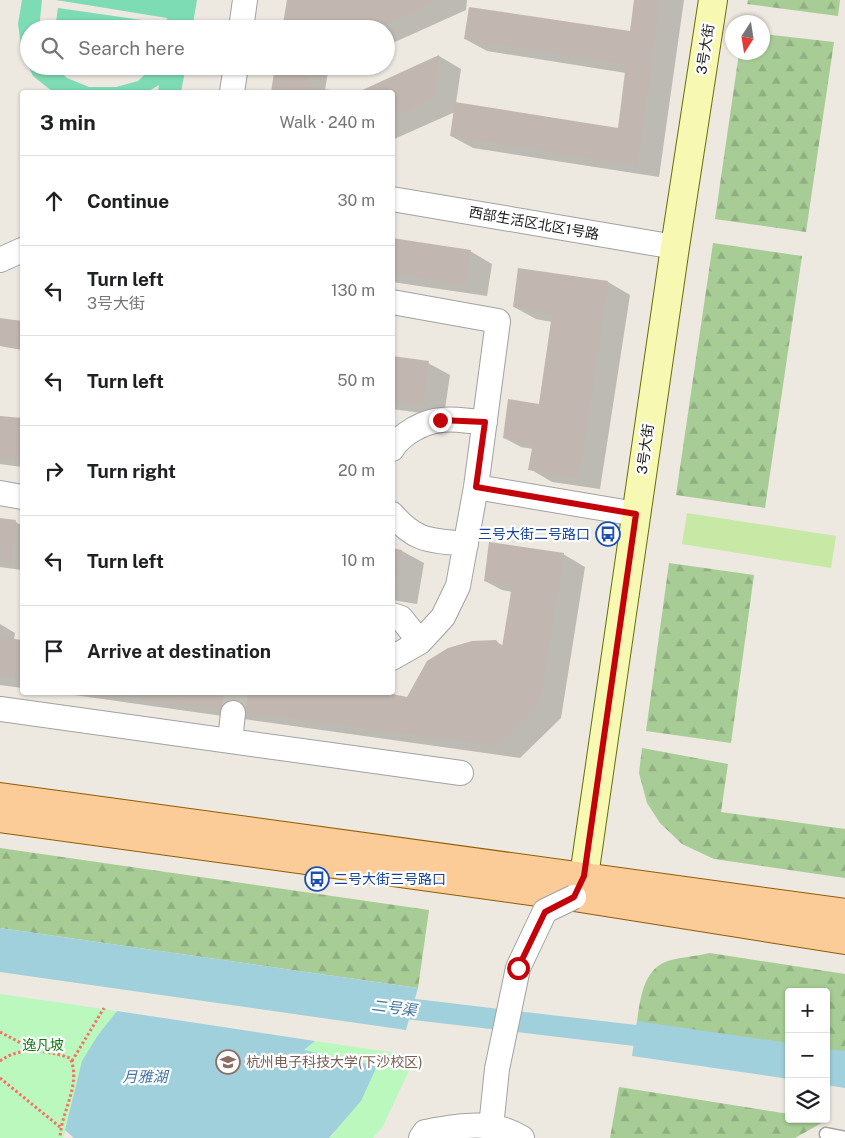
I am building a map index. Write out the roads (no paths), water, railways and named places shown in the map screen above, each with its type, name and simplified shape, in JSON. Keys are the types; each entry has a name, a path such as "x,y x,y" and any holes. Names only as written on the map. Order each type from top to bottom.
{"main road":[{"path":"0,797 579,887 845,940"},
{"path":"0,818 579,887 845,913"}],"street":[{"path":"242,20 245,0"},
{"name":"3号大街","path":"579,887 636,514 674,247 713,0"},
{"path":"232,90 235,75"},
{"name":"西部生活区北区1号路","path":"395,200 674,247"},
{"path":"0,260 20,251"},
{"path":"395,303 498,320 476,487 458,586 443,617 420,642 395,656"},
{"path":"395,444 404,426 440,420 485,422"},
{"path":"476,487 636,514"},
{"path":"0,493 20,497"},
{"path":"395,517 407,531 426,539 466,544"},
{"path":"395,616 401,618 420,642"},
{"path":"0,709 461,773"},
{"path":"230,741 233,713"},
{"path":"491,1127 497,1069 518,968 545,912 579,887"},
{"path":"421,1138 425,1132 470,1124 512,1132 522,1138"}],"lane":[{"path":"826,1134 845,1138"}],"water":[{"path":"0,928 418,988 406,1030 0,972"},
{"name":"月雅湖","path":"117,1011 315,1041 304,1050 377,1066 361,1101 329,1138 74,1138 65,1130 82,1061 98,1035"},
{"path":"637,1021 785,1042 785,1078 632,1056"},
{"path":"830,1049 845,1051 845,1088 830,1086"}],"waterway":[{"name":"二号渠","path":"385,1006 665,1039"}],"tunnel":[{"path":"233,713 236,695"}],"place":[{"name":"三号大街二号路口","path":"608,534"},
{"name":"二号大街三号路口","path":"317,879"},
{"name":"杭州电子科技大学(下沙校区)","path":"228,1062"}],"park label":[{"name":"逸凡坡","path":"43,1045"}]}
